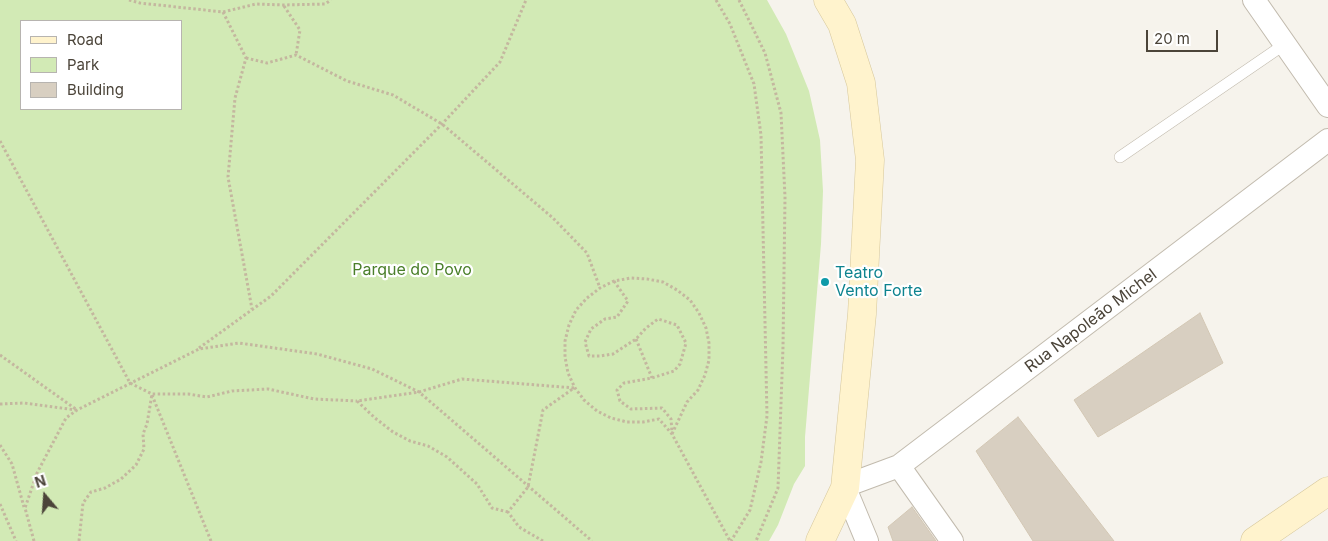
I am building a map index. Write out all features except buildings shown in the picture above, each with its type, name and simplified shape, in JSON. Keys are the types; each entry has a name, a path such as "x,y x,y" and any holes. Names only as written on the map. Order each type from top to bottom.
{"street":[{"path":"820,541 845,487 862,314 870,160 861,83 842,24 828,0"},
{"path":"1254,0 1328,106"},
{"name":"Rua Napoleão Michel","path":"845,487 899,466 1328,140"},
{"path":"899,466 952,541"},
{"path":"845,487 867,541"},
{"path":"1255,541 1328,491"}],"lane":[{"path":"1120,157 1286,44"}],"path":[{"path":"129,0 140,3 223,12 256,4 284,6 325,4 331,0"},
{"path":"24,508 37,473 66,418 77,410 199,349 271,296 442,124 500,62 526,0"},
{"path":"672,434 687,402 698,390 705,376 709,360 710,343 699,313 690,300 663,282 631,278 600,288 576,310 567,333 565,357 568,373 575,388 584,400 611,418 627,422 660,419 672,434 730,541 750,510 762,462 767,416 761,135 754,84 730,24 716,0"},
{"path":"739,0 765,53 781,113 785,198 783,347 778,488 756,541"},
{"path":"284,6 300,30 296,55"},
{"path":"223,12 246,58 235,98 228,177 252,309"},
{"path":"246,58 267,64 296,55 346,81 392,95 442,124 552,218 587,253 600,288"},
{"path":"0,141 130,383 152,394 188,394 207,397 232,391 268,389 314,399 357,401 419,392 462,379 575,388"},
{"path":"614,282 628,302 616,317 605,319 591,329 585,342 590,356 612,354 636,339 658,319 677,325 686,343 680,364 674,370 652,378 624,383 617,390 620,401 631,409 662,408 671,419 672,434"},
{"path":"636,339 652,378"},
{"path":"199,349 239,343 317,354 372,369 419,392 592,541"},
{"path":"0,355 77,410"},
{"path":"508,512 528,487 544,410 575,388"},
{"path":"79,541 84,503 91,492 105,488 121,479 136,465 144,449 143,434 147,424 152,394"},
{"path":"152,394 211,541"},
{"path":"357,401 393,432 428,446 447,457 477,484 492,508 508,512 519,527 543,541"},
{"path":"0,404 24,403 77,410"},
{"path":"0,445 12,464 34,541"},
{"path":"0,504 16,541"}],"green space":[{"name":"Parque do Povo","path":"0,0 767,0 786,34 809,91 820,140 823,191 821,244 805,437 805,466 794,484 778,525 769,541 0,541"}],"place":[{"name":"Teatro Vento Forte","path":"825,282"}]}
